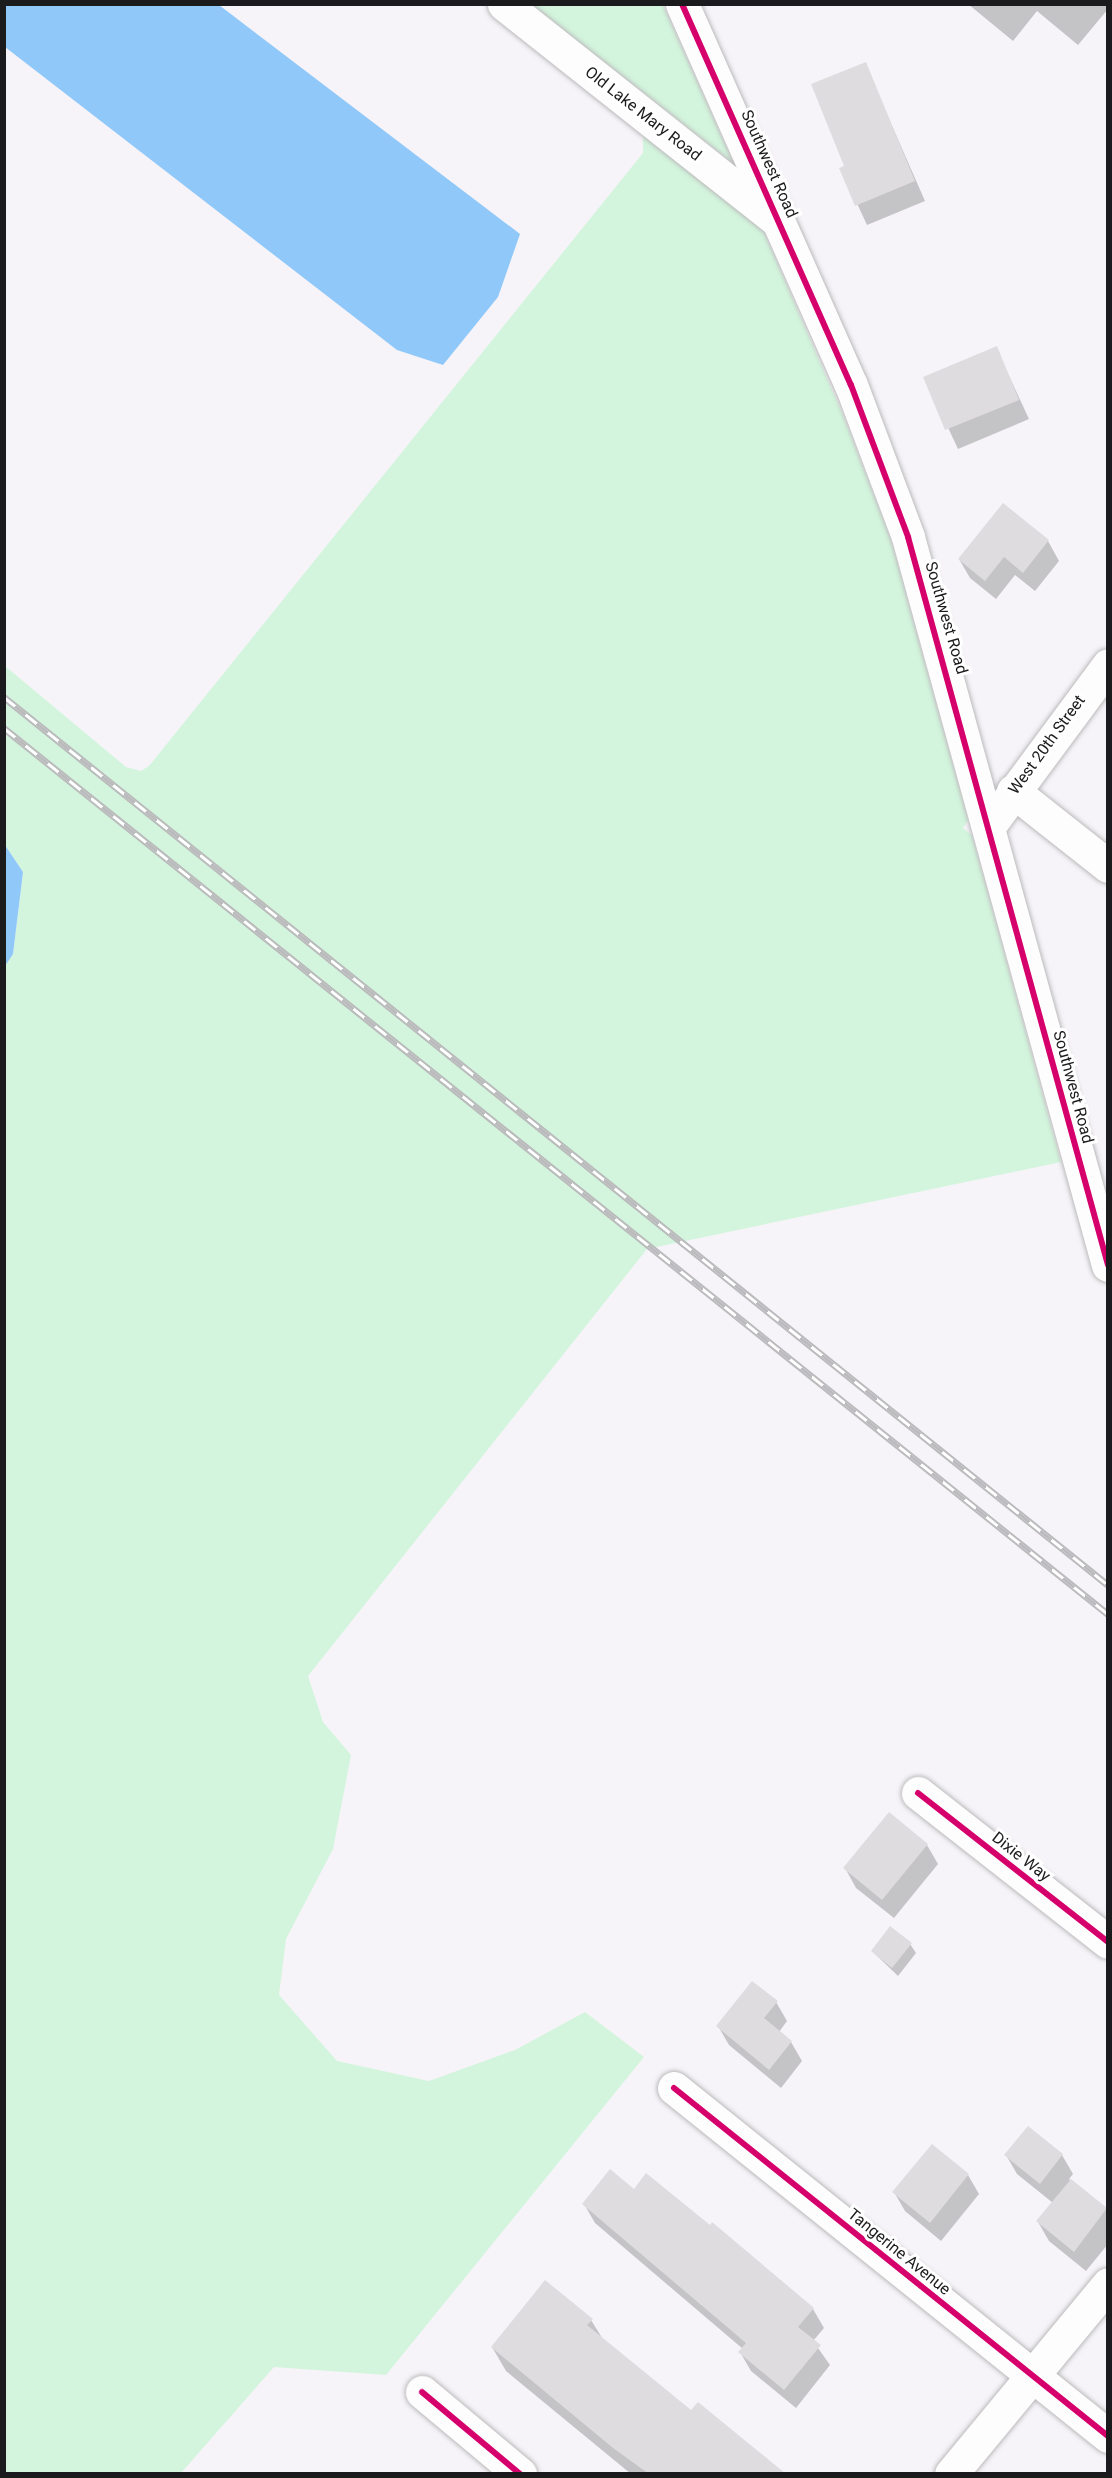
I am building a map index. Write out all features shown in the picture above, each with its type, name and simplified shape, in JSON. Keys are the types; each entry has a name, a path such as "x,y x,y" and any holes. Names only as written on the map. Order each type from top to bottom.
{"street":[{"name":"Old Lake Mary Road","path":"504,4 781,223"},
{"name":"Southwest Road","path":"682,4 851,385 908,537 989,826 1107,1265"},
{"name":"West 20th Street","path":"989,826 1107,665"},
{"path":"1013,791 1107,866"},
{"name":"Dixie Way","path":"918,1793 1107,1942"},
{"name":"Tangerine Avenue","path":"674,2088 1107,2436"},
{"path":"951,2474 1107,2284"},
{"path":"422,2392 520,2474"}],"green space":[{"path":"532,5 663,5 734,164"},
{"path":"643,136 763,230 843,415 891,540 968,820 963,828 972,835 1061,1162 647,1249 308,1676 323,1722 351,1755 333,1849 286,1939 279,1995 337,2061 429,2081 515,2050 585,2012 644,2057 386,2375 274,2367 181,2473 5,2473 4,966 13,954 23,872 5,845 5,666 126,767 141,771 149,766 643,153"}],"water":[{"path":"4,5 219,5 520,234 498,297 443,365 397,350 5,47"},
{"path":"5,845 23,872 13,954 5,966"}],"building":[{"path":"866,62 915,181 855,206 839,168 844,166 811,84"},
{"path":"997,346 1019,400 945,430 923,377"},
{"path":"1003,503 1049,540 1023,573 1004,557 985,581 958,559"},
{"path":"889,1812 928,1844 882,1900 843,1868"},
{"path":"890,1926 912,1943 892,1968 871,1951"},
{"path":"752,1981 778,2001 764,2018 792,2041 769,2070 716,2026"},
{"path":"1028,2126 1063,2154 1040,2184 1004,2155"},
{"path":"932,2144 969,2174 930,2223 892,2192"},
{"path":"610,2169 634,2189 646,2173 710,2225 712,2222 814,2308 798,2327 821,2345 784,2390 738,2352 746,2343 582,2204"},
{"path":"1071,2179 1107,2208 1074,2252 1036,2221"},
{"path":"545,2280 593,2319 587,2325 691,2410 698,2402 786,2474 649,2474 613,2448 491,2347"}],"railway":[{"path":"4,697 1108,1585"},
{"path":"4,728 1108,1614"}],"cycle path":[{"path":"682,4 851,385 908,537 1108,1265"},
{"path":"918,1793 1108,1942"},
{"path":"674,2088 1108,2436"},
{"path":"422,2392 520,2474"}]}
